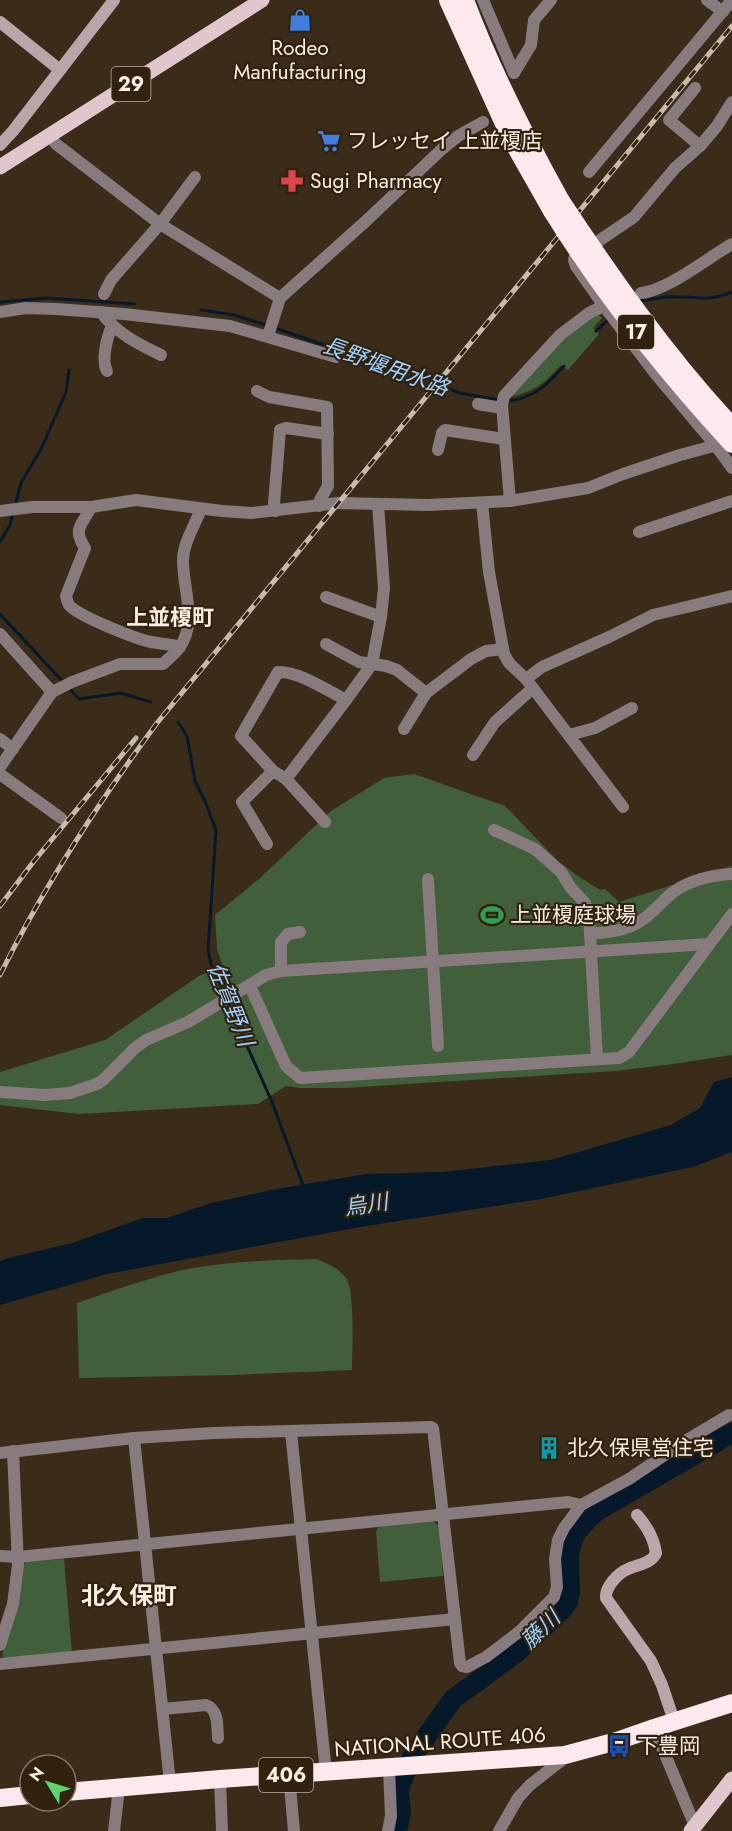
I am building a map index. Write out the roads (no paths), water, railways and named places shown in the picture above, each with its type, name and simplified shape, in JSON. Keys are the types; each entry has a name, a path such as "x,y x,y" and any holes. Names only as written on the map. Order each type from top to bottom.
{"highway":[{"name":"17","path":"448,0 510,137 556,206 628,300 732,426"},
{"name":"17","path":"465,0 522,132 581,259 617,308 727,444"},
{"name":"NATIONAL ROUTE 406","path":"78,1791 565,1755 617,1742 732,1703"},
{"path":"0,1798 18,1796"}],"main road":[{"name":"29","path":"4,164 262,0"},
{"path":"693,1828 732,1779"}],"street":[{"path":"0,145 114,0"},
{"path":"483,0 514,73 531,45 534,20 552,0"},
{"path":"707,0 723,12"},
{"path":"589,172 732,0"},
{"path":"0,22 60,70"},
{"path":"695,88 669,120 700,146"},
{"path":"732,102 717,126 700,146 675,168 634,217 575,257 574,260 609,312 658,377 727,444 732,468"},
{"path":"269,330 280,297 366,221 442,149 458,136 483,122"},
{"path":"4,164 3,150 13,131"},
{"path":"50,136 56,144 160,224 280,297"},
{"path":"104,294 108,285 160,224 195,177"},
{"path":"641,293 664,286 732,244"},
{"path":"0,312 26,308 101,312 269,330 336,357"},
{"path":"101,312 112,326 136,343 161,355"},
{"path":"510,501 503,403 560,335 589,314 609,312"},
{"path":"107,371 105,361 112,326"},
{"path":"257,392 269,397 327,407 328,486 319,506"},
{"path":"478,404 503,403"},
{"path":"276,511 274,503 280,430 286,428 328,435"},
{"path":"438,450 442,433 445,430 504,439"},
{"path":"0,511 32,507 91,507 136,500 246,513 338,503 510,501 588,488 680,455 727,444"},
{"path":"639,532 732,501"},
{"path":"482,503 489,572 503,649 509,663 530,683 623,807"},
{"path":"286,779 372,664 384,588 378,504"},
{"path":"91,507 78,531 78,537 85,548 66,596 69,605 92,620 121,632 151,642 180,647"},
{"path":"0,767 54,691 120,664 163,664 180,647 187,633 189,611 183,556 201,509"},
{"path":"473,754 495,722 542,667 653,615 732,596"},
{"path":"326,597 381,617"},
{"path":"0,634 54,691"},
{"path":"326,644 359,662 397,670 426,693"},
{"path":"404,729 426,693 471,659 486,651 503,649"},
{"path":"325,822 286,779 273,771 241,736 278,672 284,671 300,676 346,700"},
{"path":"569,735 595,728 632,708"},
{"path":"0,739 13,749"},
{"path":"267,844 242,802 273,771"},
{"path":"0,774 61,818"},
{"path":"494,830 535,849 561,872 571,888 585,903 589,915 597,1059"},
{"path":"590,934 614,931 632,925 651,914 674,891 710,877 732,874"},
{"path":"428,879 438,1046"},
{"path":"241,990 286,1066 300,1078 619,1058 629,1052 732,914"},
{"path":"281,971 281,942 288,934 300,932"},
{"path":"0,1092 70,1094 97,1084 146,1040 188,1022 266,975 281,971 709,944"},
{"path":"0,1645 13,1604 18,1557 6,1452 134,1438 214,1433 434,1428 460,1663 467,1667 486,1657 550,1602 556,1593 555,1559 558,1540 581,1505 629,1479 729,1415"},
{"path":"291,1431 326,1772"},
{"path":"134,1438 170,1783"},
{"path":"0,1556 18,1557 145,1546 568,1502 581,1505"},
{"path":"637,1515 650,1533 656,1553 648,1562 625,1571 608,1587 606,1598 651,1661 666,1695 674,1721"},
{"path":"0,1664 455,1619"},
{"path":"163,1709 206,1705 212,1707 215,1712 218,1738"},
{"path":"654,1728 693,1828"},
{"path":"499,1831 518,1798 565,1755"},
{"path":"388,1831 401,1767"},
{"path":"289,1775 294,1831"},
{"path":"220,1779 222,1831"},
{"path":"114,1831 119,1788"}],"water":[{"name":"烏川","path":"732,1077 732,1152 693,1167 541,1199 360,1227 107,1274 0,1305 0,1261 8,1258 72,1243 143,1218 167,1218 211,1203 276,1189 366,1174 443,1172 551,1160 671,1125 700,1108 714,1082"}],"waterway":[{"name":"長野堰用水路","path":"639,301 667,297 714,297 732,292"},
{"name":"長野堰用水路","path":"0,302 46,298 135,304"},
{"name":"長野堰用水路","path":"201,310 234,315 269,326"},
{"name":"長野堰用水路","path":"596,331 610,318"},
{"name":"長野堰用水路","path":"275,328 373,362 426,376 460,393 499,400"},
{"name":"長野堰用水路","path":"506,401 524,398 539,390 564,366"},
{"path":"16,502 21,483 42,447 66,392 69,370"},
{"path":"0,542 10,525 12,516"},
{"name":"佐賀野川","path":"0,614 64,683"},
{"name":"佐賀野川","path":"69,688 79,699 121,693 151,702"},
{"name":"佐賀野川","path":"178,722 187,736 195,781 216,830 208,950 211,964 225,997"},
{"name":"佐賀野川","path":"228,1003 272,1102 304,1188"},
{"name":"藤川","path":"397,1831 401,1812 400,1786 412,1757 453,1699 515,1654 568,1602 569,1554 575,1534 599,1510 732,1433"}],"railway":[{"path":"0,975 35,909 73,846 157,723 732,26"},
{"path":"0,906 34,861 136,738"}],"place":[{"name":"Rodeo Manfufacturing","path":"300,20"},
{"name":"フレッセイ 上並榎店","path":"329,141"},
{"name":"Sugi Pharmacy","path":"292,181"},
{"name":"上並榎庭球場","path":"492,915"},
{"name":"北久保県営住宅","path":"549,1448"},
{"name":"下豊岡","path":"619,1746"}],"district":[{"name":"上並榎町","path":"170,617"},
{"name":"北久保町","path":"129,1596"}]}
